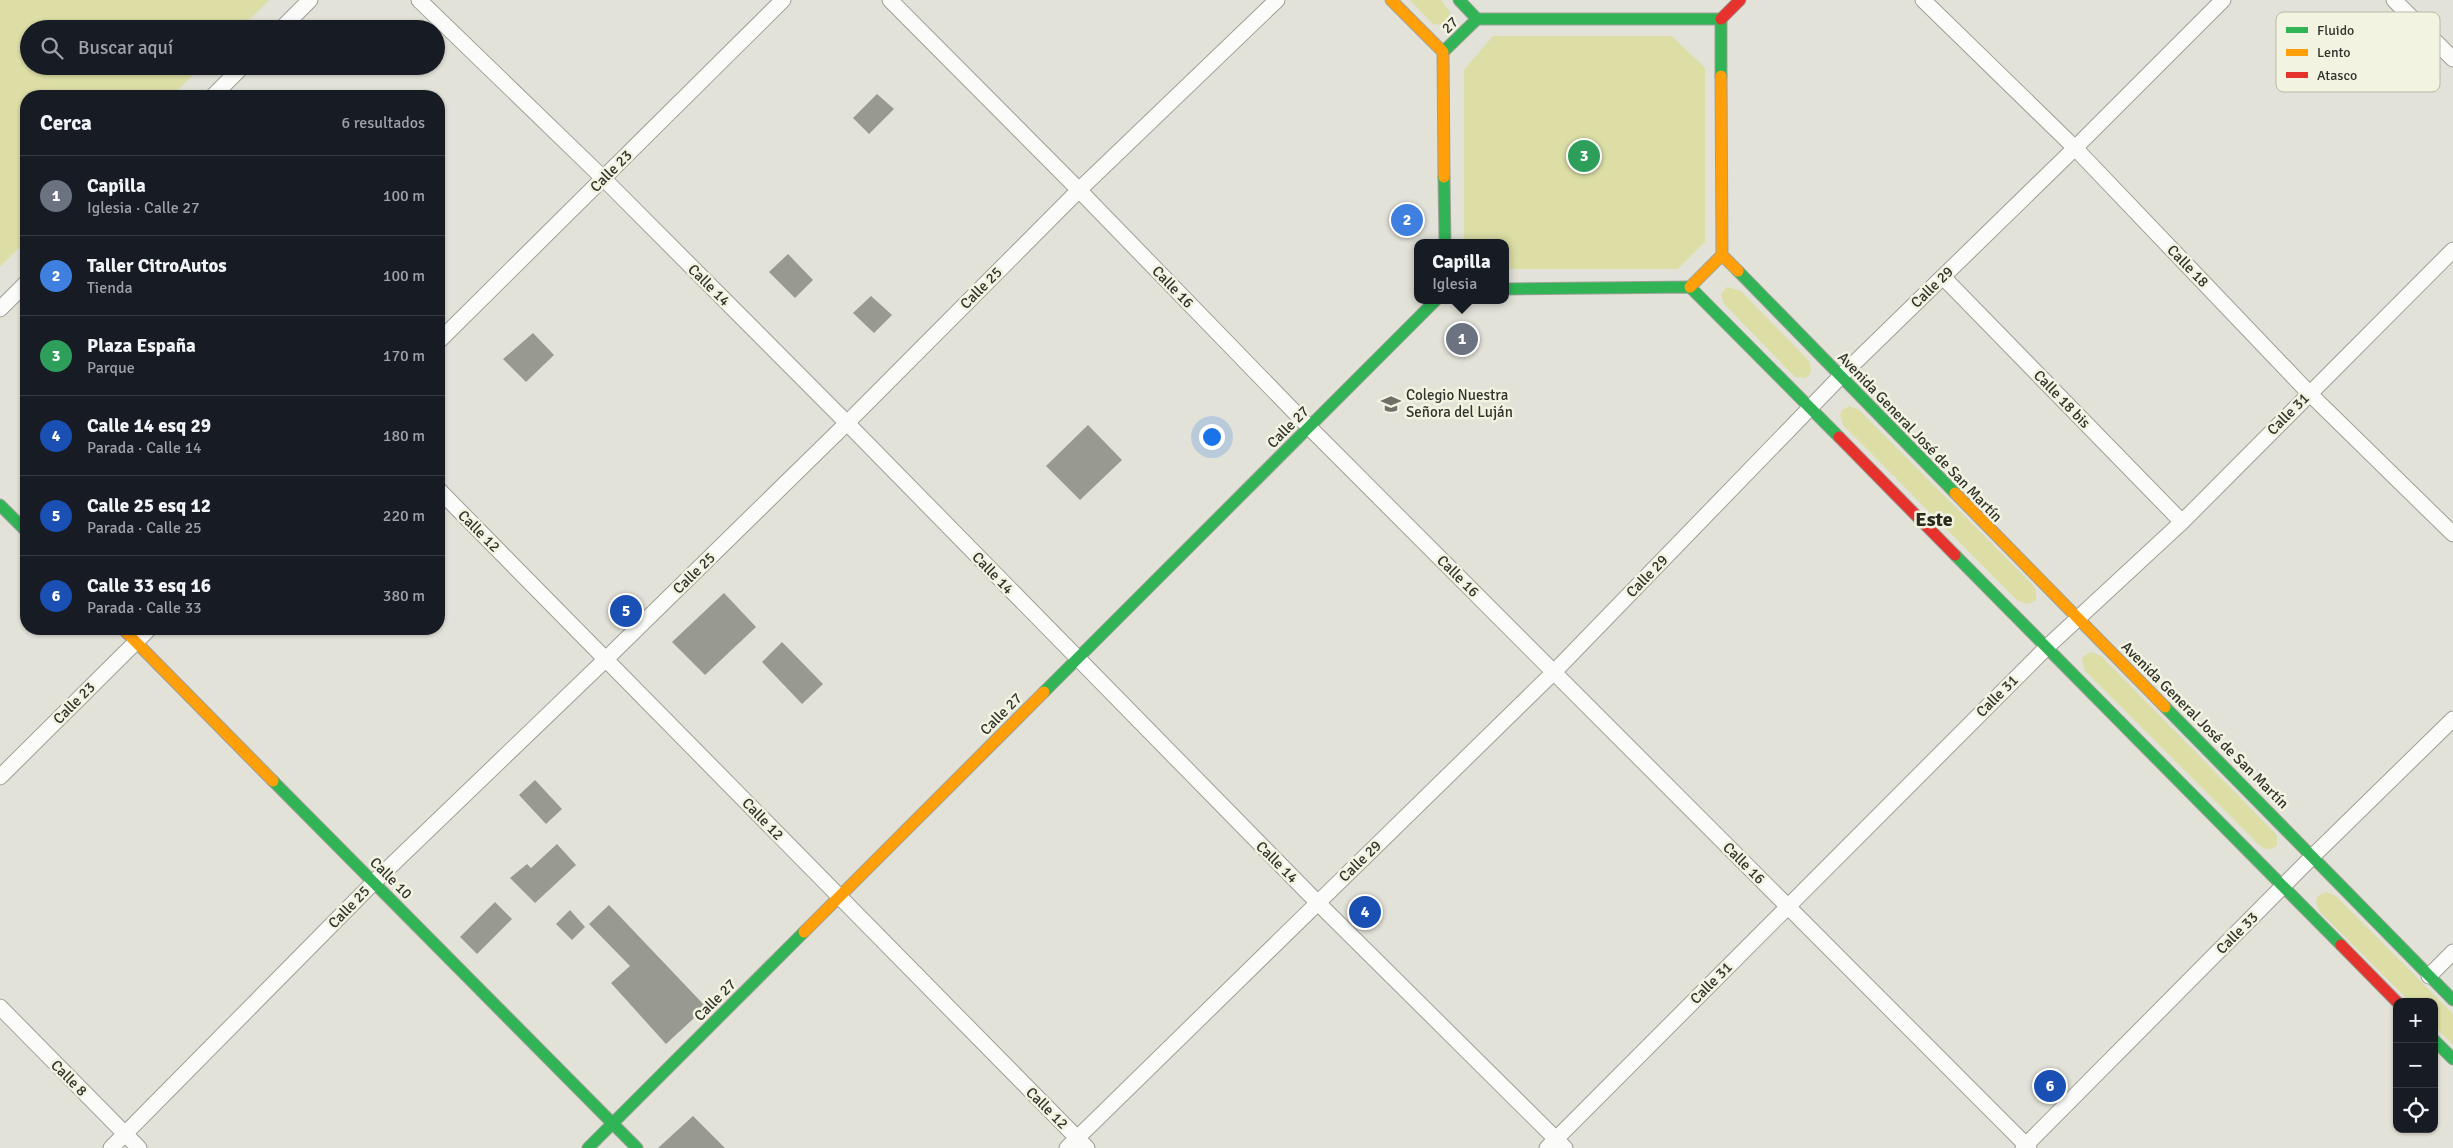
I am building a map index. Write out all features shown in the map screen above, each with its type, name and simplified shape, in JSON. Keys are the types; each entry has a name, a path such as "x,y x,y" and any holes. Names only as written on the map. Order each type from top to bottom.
{"main road":[{"path":"1392,0 1443,52 1445,239"},
{"path":"1458,0 1477,19 1721,19 1740,0"},
{"name":"27","path":"1443,52 1477,19"},
{"path":"1509,289 1690,287 1722,255 1721,19"},
{"name":"Avenida General José de San Martín","path":"1722,255 2453,1000"},
{"path":"1690,287 2393,998"},
{"name":"Calle 27","path":"588,1148 1432,304"},
{"path":"0,505 20,525"},
{"name":"Calle 10","path":"129,635 637,1148"},
{"path":"2437,1043 2453,1059"}],"street":[{"path":"290,20 310,0"},
{"name":"Calle 14","path":"420,0 441,20"},
{"name":"Calle 23","path":"445,335 783,0"},
{"name":"Calle 16","path":"890,0 1079,190 1309,427 2026,1147"},
{"name":"Calle 25","path":"111,1148 374,882 606,659 847,423 1079,190 1277,0"},
{"name":"Calle 18","path":"1922,0 2076,148 2309,393 2453,534"},
{"name":"Calle 29","path":"1077,1145 1317,902 1554,672 1840,377 2076,148 2224,0"},
{"path":"2394,0 2406,12"},
{"name":"Calle 14","path":"445,24 603,178 847,423 1077,660 1556,1145"},
{"path":"2440,46 2453,59"},
{"path":"219,90 234,75"},
{"name":"Calle 31","path":"1556,1145 1787,906 2047,647 2182,522 2453,250"},
{"name":"Calle 18 bis","path":"1943,277 2182,522"},
{"path":"0,309 20,289"},
{"name":"Calle 12","path":"445,496 840,897 1077,1145"},
{"name":"Calle 23","path":"0,777 143,635"},
{"name":"Calle 33","path":"2026,1147 2313,856 2453,719"},
{"path":"2429,976 2453,952"},
{"name":"Calle 8","path":"0,1007 139,1148"}],"green space":[{"path":"0,0 269,0 249,20 20,20 20,75 193,75 178,90 20,90 20,247 0,267"},
{"path":"1410,0 1441,0 1450,12 1449,22 1444,25 1433,24"},
{"path":"1493,36 1672,36 1705,68 1705,242 1678,269 1509,269 1509,239 1464,239 1464,70"},
{"path":"1727,287 1741,291 1809,361 1811,370 1806,378 1795,377 1724,304 1721,294"},
{"path":"1850,406 1859,410 2033,585 2036,590 2036,600 2027,604 2017,600 1843,425 1840,415 1842,410"},
{"path":"2091,652 2101,656 2277,835 2277,845 2268,849 2259,845 2085,671 2082,660 2084,656"},
{"path":"2326,892 2336,896 2437,998 2406,998 2319,911 2316,901 2318,896"},
{"path":"2438,999 2453,1014 2453,1045 2438,1030"}],"building":[{"path":"877,94 894,109 869,134 853,118"},
{"path":"788,254 813,280 795,298 769,272"},
{"path":"871,296 892,315 874,333 853,313"},
{"path":"533,333 554,355 526,382 503,359"},
{"path":"1088,425 1122,460 1080,500 1046,466"},
{"path":"724,593 756,627 705,675 672,642"},
{"path":"782,642 823,684 802,704 762,662"},
{"path":"535,780 562,809 546,824 519,795"},
{"path":"557,844 576,865 535,903 510,878 527,864 531,868"},
{"path":"495,902 512,919 477,954 460,937"},
{"path":"609,905 706,1007 666,1044 611,983 630,966 589,924"},
{"path":"570,910 585,927 572,940 556,924"},
{"path":"693,1116 725,1148 658,1148"}],"traffic: fast":[{"path":"1459,0 1477,19 1721,19 1721,76"},
{"path":"1443,52 1477,19"},
{"path":"1444,177 1445,239"},
{"path":"1738,271 1955,493"},
{"path":"1509,289 1690,287 1839,437"},
{"path":"1044,692 1432,304"},
{"path":"0,505 20,525"},
{"path":"1955,555 2341,945"},
{"path":"2165,707 2453,1000"},
{"path":"273,781 637,1148"},
{"path":"588,1148 804,932"},
{"path":"2437,1043 2453,1059"}],"traffic: slow":[{"path":"1391,0 1443,52 1444,177"},
{"path":"1721,76 1722,255 1738,271"},
{"path":"1690,287 1722,255"},
{"path":"1955,493 2165,707"},
{"path":"129,635 273,781"},
{"path":"804,932 1044,692"}],"traffic: jam":[{"path":"1721,19 1740,0"},
{"path":"1839,437 1955,555"},
{"path":"2341,945 2393,998"}],"place":[{"name":"Plaza España","path":"1584,156"},
{"name":"Taller CitroAutos","path":"1407,220"},
{"name":"Capilla","path":"1462,339"},
{"name":"Colegio Nuestra Señora del Luján","path":"1391,404"},
{"name":"Calle 25 esq 12","path":"626,611"},
{"name":"Calle 14 esq 29","path":"1365,912"},
{"name":"Calle 33 esq 16","path":"2050,1086"}],"district":[{"name":"Este","path":"1934,519"}]}
